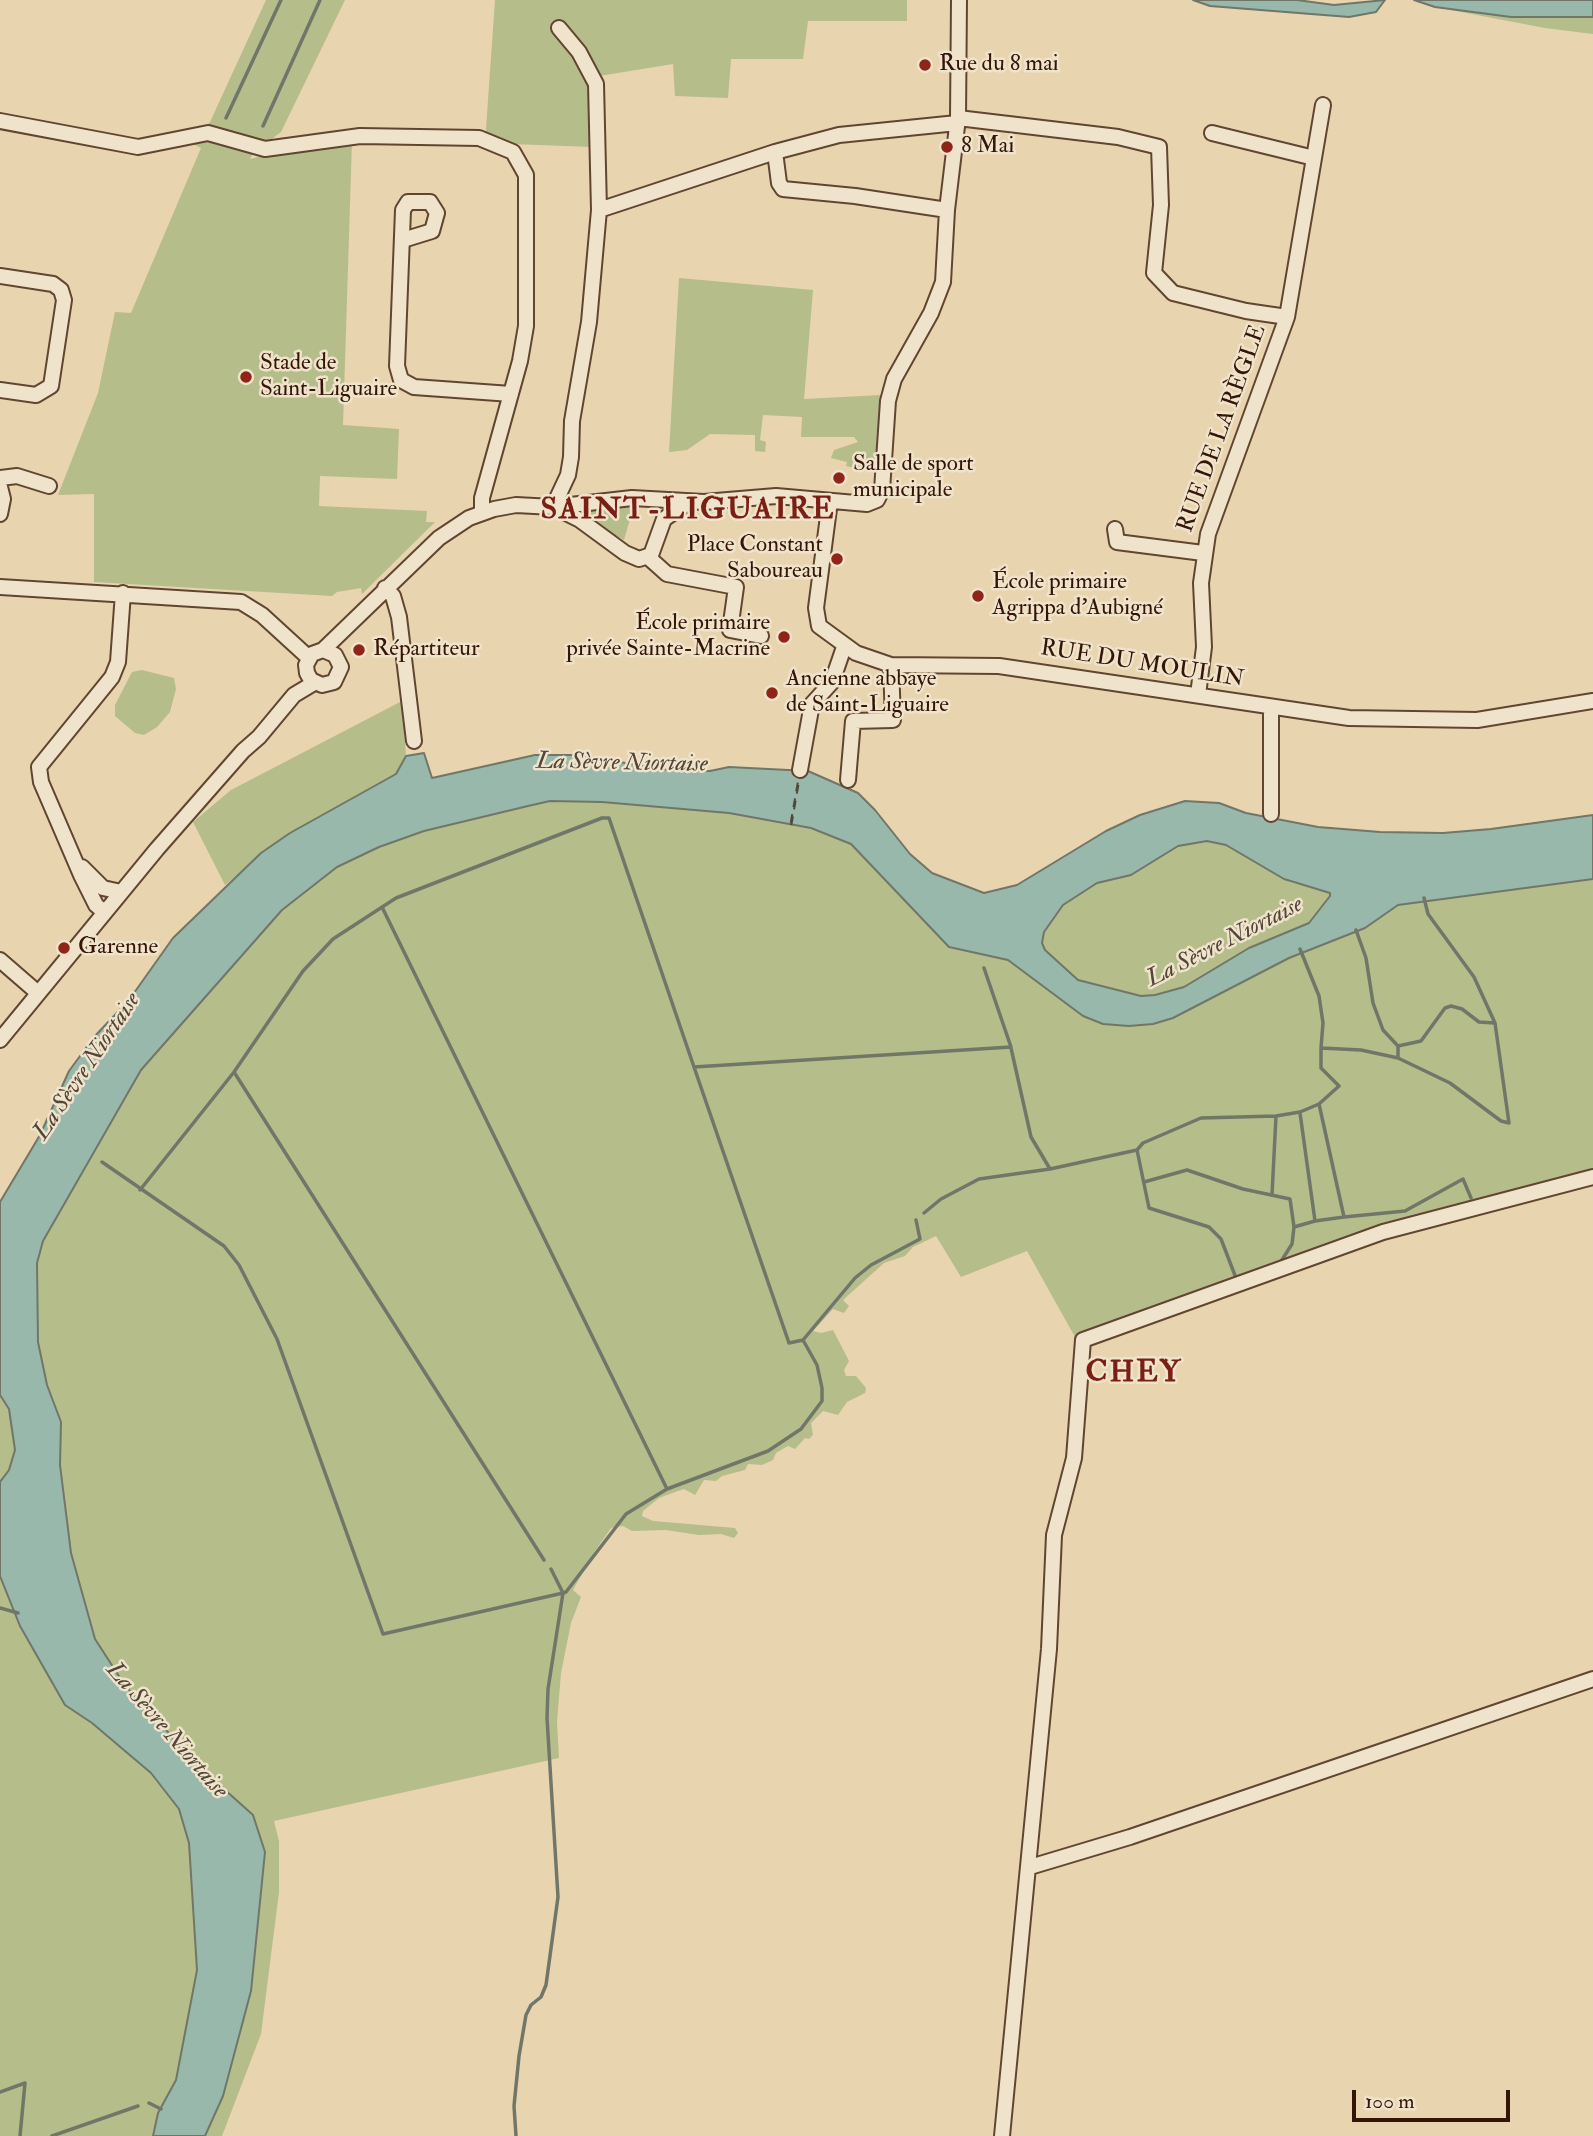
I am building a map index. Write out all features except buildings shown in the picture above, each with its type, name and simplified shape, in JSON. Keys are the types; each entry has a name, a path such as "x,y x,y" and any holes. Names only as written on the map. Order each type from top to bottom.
{"street":[{"path":"243,751 253,732 307,663 439,538 482,512 516,505 553,507 584,502 657,499 689,502 776,496 867,504 880,495 889,394 898,369 940,293 957,121 959,0"},
{"path":"553,507 568,475 571,457 572,421 589,321 599,210 596,84 579,51 559,28"},
{"path":"1287,317 1323,105"},
{"path":"0,121 138,147 208,133 222,134 265,149 340,137 472,137 496,143 513,152 526,175 527,296 523,344 482,498 482,512"},
{"path":"599,210 775,152 853,132 957,121"},
{"name":"RUE DE LA RÈGLE","path":"957,121 1118,137 1159,147 1161,205 1154,272 1173,293 1246,311 1287,317 1203,553 1200,583 1204,647 1198,695"},
{"path":"1212,133 1314,158"},
{"path":"775,152 779,183 783,190 855,196 947,210"},
{"path":"403,240 397,366 401,380 414,387 511,394"},
{"path":"0,276 58,286 64,295 64,305 51,386 40,395 0,390"},
{"path":"0,478 17,476 49,486"},
{"path":"0,487 3,499 0,514"},
{"path":"648,557 664,519 664,508 657,499"},
{"name":"RUE DU MOULIN","path":"830,501 816,608 819,626 844,646 891,665 987,665 1349,718 1452,722 1511,716 1593,701"},
{"path":"580,520 578,508 584,502"},
{"path":"664,519 689,502"},
{"path":"553,507 580,520 631,556 648,557 667,574 736,587 730,630 761,636"},
{"path":"1115,529 1117,542 1203,553"},
{"path":"0,587 241,602 262,615 307,663 314,683"},
{"path":"385,588 393,596 399,617 414,741"},
{"path":"104,912 91,895 41,782 39,767 112,677 118,662 123,593"},
{"path":"0,1040 121,892 294,695 314,683 327,685 340,675 340,662 351,624"},
{"path":"800,770 812,704 832,682 844,646"},
{"path":"323,650 332,652 340,662"},
{"path":"848,780 853,721 893,720 891,665"},
{"path":"1270,814 1271,708"},
{"path":"77,860 103,888 121,892"},
{"path":"0,960 38,993"},
{"path":"1002,2136 1049,1649 1054,1535 1074,1458 1083,1340 1395,1229 1593,1177"},
{"path":"1030,1867 1130,1838 1593,1679"}],"green space":[{"name":"Stade de Saint-Liguaire","path":"266,0 345,0 281,132 253,153 250,159 297,147 352,141 343,425 399,429 397,479 320,476 319,506 427,511 426,522 435,522 362,594 361,588 337,592 332,596 94,582 94,494 58,495 98,393 115,312 131,313 201,148 191,143 210,122"},
{"path":"495,0 907,0 907,21 808,21 803,59 731,59 728,98 675,96 673,64 599,76 592,147 485,143"},
{"path":"1414,0 1593,0 1593,34 1545,28 1435,7"},
{"path":"679,278 813,290 804,399 881,395 877,473 846,466 847,462 831,458 834,450 858,442 854,437 801,437 802,417 763,415 760,440 766,442 765,452 755,451 755,435 710,434 687,450 669,452"},
{"path":"625,502 634,505 624,540 587,519 590,505"},
{"path":"142,670 174,678 176,689 170,712 157,727 144,735 135,733 115,716 115,705 132,672"},
{"path":"402,701 406,756 396,774 290,833 225,885 193,822 231,790"},
{"path":"550,801 602,802 831,818 949,947 1044,932 1063,905 1097,883 1131,875 1178,846 1207,841 1226,845 1290,882 1330,893 1593,868 1593,1180 1473,1210 1229,1291 1088,1343 1075,1337 1027,1251 961,1277 936,1236 913,1247 905,1256 884,1263 843,1300 849,1306 844,1313 833,1309 813,1331 821,1333 833,1330 849,1361 844,1370 846,1376 856,1376 866,1388 865,1393 847,1402 838,1415 823,1411 811,1423 813,1435 809,1439 805,1438 795,1449 788,1446 776,1453 773,1460 762,1465 748,1464 745,1470 722,1476 716,1481 704,1480 695,1495 684,1489 659,1498 643,1511 642,1516 653,1521 735,1528 738,1533 734,1538 721,1534 699,1535 666,1530 632,1531 623,1526 611,1528 595,1551 573,1590 581,1597 571,1623 561,1673 557,1722 559,1758 274,1821 279,1841 279,1892 261,2034 222,2136 0,2136 0,1357 38,1342 35,1288 37,1263 43,1241 141,1070 282,910 337,867 379,847 424,831"}],"water":[{"path":"1193,0 1297,0 1334,5 1385,0 1376,12 1349,17 1210,6"},
{"path":"1414,0 1593,0 1593,17 1511,17 1435,7"},
{"name":"La Sèvre Niortaise","path":"424,753 432,778 535,755 577,755 668,770 710,771 729,767 808,771 858,793 910,854 932,873 984,893 1017,885 1106,831 1140,815 1185,801 1219,803 1246,813 1318,827 1380,832 1443,833 1593,815 1593,879 1398,905 1365,928 1289,958 1173,1018 1153,1024 1129,1026 1103,1024 1083,1016 1008,960 949,947 851,844 811,828 729,813 602,802 550,801 424,831 379,847 337,867 282,910 141,1070 43,1241 37,1263 38,1342 47,1385 61,1422 60,1465 71,1553 95,1639 126,1687 153,1713 185,1754 253,1815 265,1852 251,1991 223,2096 205,2136 153,2136 158,2113 176,2080 197,1970 189,1843 179,1809 151,1773 92,1723 65,1705 20,1626 0,1576 0,1482 9,1470 15,1450 9,1409 0,1395 0,1202 40,1135 69,1071 94,1037 129,1000 173,938 261,853 290,833 396,774 406,756","holes":["1207,841 1226,845 1284,879 1330,893 1330,896 1309,923 1249,948 1184,987 1155,995 1141,996 1078,980 1045,950 1042,943 1044,932 1063,905 1097,883 1131,875 1178,846"]}],"waterway":[{"path":"226,118 281,0"},
{"path":"263,126 320,0"},
{"path":"140,1190 234,1072 303,971 333,939 396,898 602,818 609,818 694,1067 1011,1047 984,968"},
{"path":"1137,1150 1143,1143 1201,1118 1276,1116 1300,1112 1319,1104 1339,1086 1321,1068 1321,1048 1361,1050 1398,1058 1450,1083 1501,1121 1509,1123 1495,1023 1474,977 1428,914 1424,898"},
{"path":"382,907 667,1489"},
{"path":"1356,930 1366,958 1373,1003 1383,1030 1398,1046 1398,1058"},
{"path":"1300,949 1319,996 1323,1023 1321,1048"},
{"path":"1398,1046 1421,1041 1445,1008 1451,1006 1462,1009 1479,1022 1495,1023"},
{"path":"924,1213 941,1199 979,1179 1050,1169 1031,1137 1011,1048"},
{"path":"694,1067 789,1343 803,1340 855,1278 871,1265 920,1239 916,1220"},
{"path":"234,1072 544,1560"},
{"path":"1315,1221 1344,1217 1319,1104"},
{"path":"1294,1227 1315,1221 1300,1113"},
{"path":"1272,1195 1276,1116"},
{"path":"1050,1169 1137,1150 1149,1208 1209,1227 1221,1239 1236,1278 1240,1276"},
{"path":"102,1162 224,1246 239,1265 277,1339 383,1634 563,1593 548,1689 547,1718 558,1897 546,1985 541,1997 531,2005 526,2015 514,2106 516,2136"},
{"path":"1144,1182 1187,1170 1243,1189 1290,1199 1294,1227 1292,1244 1280,1263"},
{"path":"1344,1217 1405,1211 1463,1179 1471,1198"},
{"path":"551,1569 563,1593 566,1592 626,1514 667,1489 768,1451 801,1429 822,1401 817,1365 803,1340"},
{"path":"0,1608 18,1613"},
{"path":"0,2092 25,2083 20,2136"},
{"path":"149,2103 161,2109"},
{"path":"52,2136 138,2106"}],"ferry route":[{"path":"800,770 801,770 790,827 800,770"}],"place":[{"name":"Rue du 8 mai","path":"925,65"},
{"name":"8 Mai","path":"947,147"},
{"name":"Stade de Saint-Liguaire","path":"246,377"},
{"name":"Salle de sport municipale","path":"839,478"},
{"name":"Place Constant Saboureau","path":"837,559"},
{"name":"École primaire Agrippa d'Aubigné","path":"978,596"},
{"name":"École primaire privée Sainte-Macrine","path":"784,637"},
{"name":"Répartiteur","path":"359,650"},
{"name":"Ancienne abbaye de Saint-Liguaire","path":"772,693"},
{"name":"Garenne","path":"64,948"}],"district":[{"name":"SAINT-LIGUAIRE","path":"688,512"},
{"name":"CHEY","path":"1134,1375"}]}
